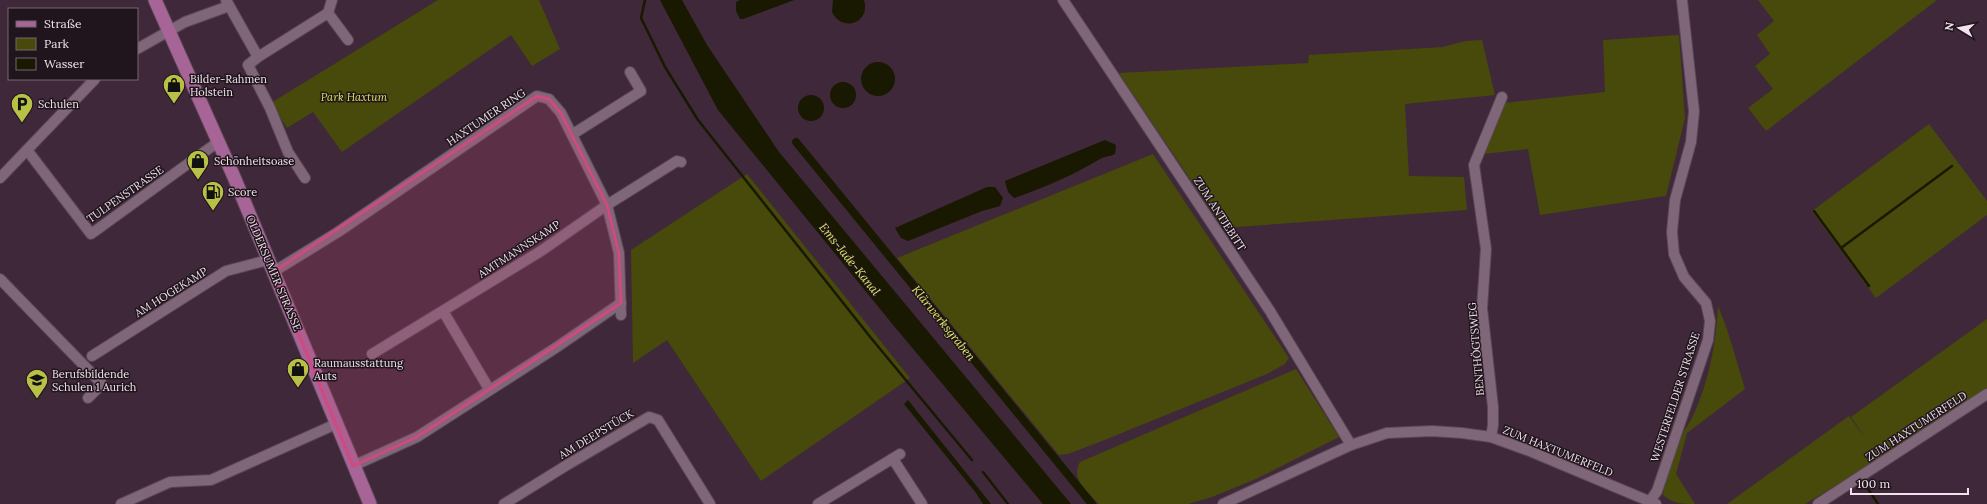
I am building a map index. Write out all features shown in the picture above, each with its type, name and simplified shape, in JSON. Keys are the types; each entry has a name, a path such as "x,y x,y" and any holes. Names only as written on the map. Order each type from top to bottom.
{"main road":[{"name":"OLDERSUMER STRASSE","path":"155,0 271,266 370,504"}],"street":[{"path":"306,178 288,152 270,108 248,65 258,57 328,13 332,0"},
{"name":"ZUM ANTJEBITT","path":"1063,0 1270,311 1351,445"},
{"name":"WESTERFELDER STRASSE","path":"1653,503 1705,347 1710,321 1706,303 1684,277 1674,254 1673,247 1672,232 1675,200 1691,142 1694,111 1682,0"},
{"path":"138,48 169,30 227,3 258,57"},
{"path":"328,13 348,40"},
{"path":"573,134 641,91 630,72"},
{"path":"0,178 94,80"},
{"name":"HAXTUMER RING","path":"271,266 338,232 537,96 549,99 561,114 573,134 607,205 619,254 622,315"},
{"name":"BENTHÖGTSWEG","path":"1491,437 1493,407 1482,308 1486,249 1474,165 1502,97"},
{"name":"TULPENSTRASSE","path":"27,150 91,234 218,142"},
{"name":"AMTMANNSKAMP","path":"372,354 541,251 607,205 677,161 681,162"},
{"name":"AM HOGEKAMP","path":"92,356 226,271 271,266"},
{"path":"0,279 102,384 88,398"},
{"path":"353,466 417,437 489,389 557,347 621,303"},
{"path":"443,311 489,389"},
{"name":"ZUM HAXTUMERFELD","path":"1818,504 1987,394"},
{"name":"AM DEEPSTÜCK","path":"504,504 567,464 649,417 658,420 710,504"},
{"path":"121,504 140,500 170,482 212,480 336,424"},
{"name":"ZUM HAXTUMERFELD","path":"1223,504 1351,445 1387,433 1432,431 1491,437 1527,450 1653,503"},
{"path":"820,503 896,457 922,504"}],"highlighted area":[{"path":"537,96 549,99 561,113 607,205 619,253 621,303 417,437 353,466 273,272"}],"green space":[{"name":"Park Haxtum","path":"438,0 539,0 560,49 532,66 511,35 342,152 313,112 287,128 271,103"},
{"path":"1758,0 1937,0 1766,131 1748,108 1773,89 1755,66 1770,54 1757,35 1774,21"},
{"path":"1679,35 1685,118 1666,196 1540,215 1528,149 1483,154 1504,103 1605,92 1603,40"},
{"path":"1482,40 1495,95 1405,104 1409,176 1464,177 1467,210 1223,228 1119,73 1308,63 1309,55 1443,47 1465,41"},
{"path":"1929,124 1987,201 1987,215 1876,298 1812,211"},
{"path":"1153,154 1289,358 1285,364 1267,374 1107,439 1068,454 1059,455 897,258"},
{"path":"747,174 910,378 761,481 667,340 633,363 631,250"},
{"path":"1718,306 1727,329 1745,389 1687,433 1676,474 1695,504 1678,503 1663,495 1674,456 1683,433 1694,414 1708,375 1716,334"},
{"path":"1987,319 1987,388 1880,459 1805,504 1727,504 1849,416 1868,442 1851,417"},
{"path":"1296,369 1339,437 1256,479 1212,497 1188,504 1099,504 1079,480 1077,468 1080,462"}],"water":[{"name":"Ems-Jade-Kanal","path":"660,0 682,0 707,45 779,152 1071,504 1043,504 894,326 718,110"},
{"path":"740,0 794,0 740,19 736,11 736,2"},
{"path":"833,0 864,0 865,8 863,15 860,19 854,22 842,22 832,12"},
{"path":"878,62 890,67 895,79 890,91 878,96 866,91 861,79 866,67"},
{"path":"843,82 852,86 856,95 852,104 843,108 834,104 830,95 834,86"},
{"path":"811,95 820,99 824,108 820,117 811,121 802,117 798,108 802,99"},
{"path":"1105,140 1116,145 1115,154 1102,158 1069,176 1014,198 1008,192 1005,181"},
{"path":"987,187 995,187 1003,198 1000,206 982,211 908,241 901,238 895,228"},
{"path":"908,400 991,504 983,504 976,493 904,404"}],"waterway":[{"path":"645,0 641,18 665,67 698,120 871,338 972,460"},
{"name":"Klärwerksgraben","path":"796,142 1092,504"},
{"path":"1841,248 1952,166"},
{"path":"1814,211 1869,286"},
{"path":"983,472 1008,504"},
{"path":"1864,483 1878,504"}],"place":[{"name":"Bilder-Rahmen Holstein","path":"174,104"},
{"name":"Schulen","path":"22,124"},
{"name":"Schönheitsoase","path":"198,180"},
{"name":"Score","path":"213,212"},
{"name":"Raumausstattung Auts","path":"298,388"},
{"name":"Berufsbildende Schulen 1 Aurich","path":"37,400"}]}
